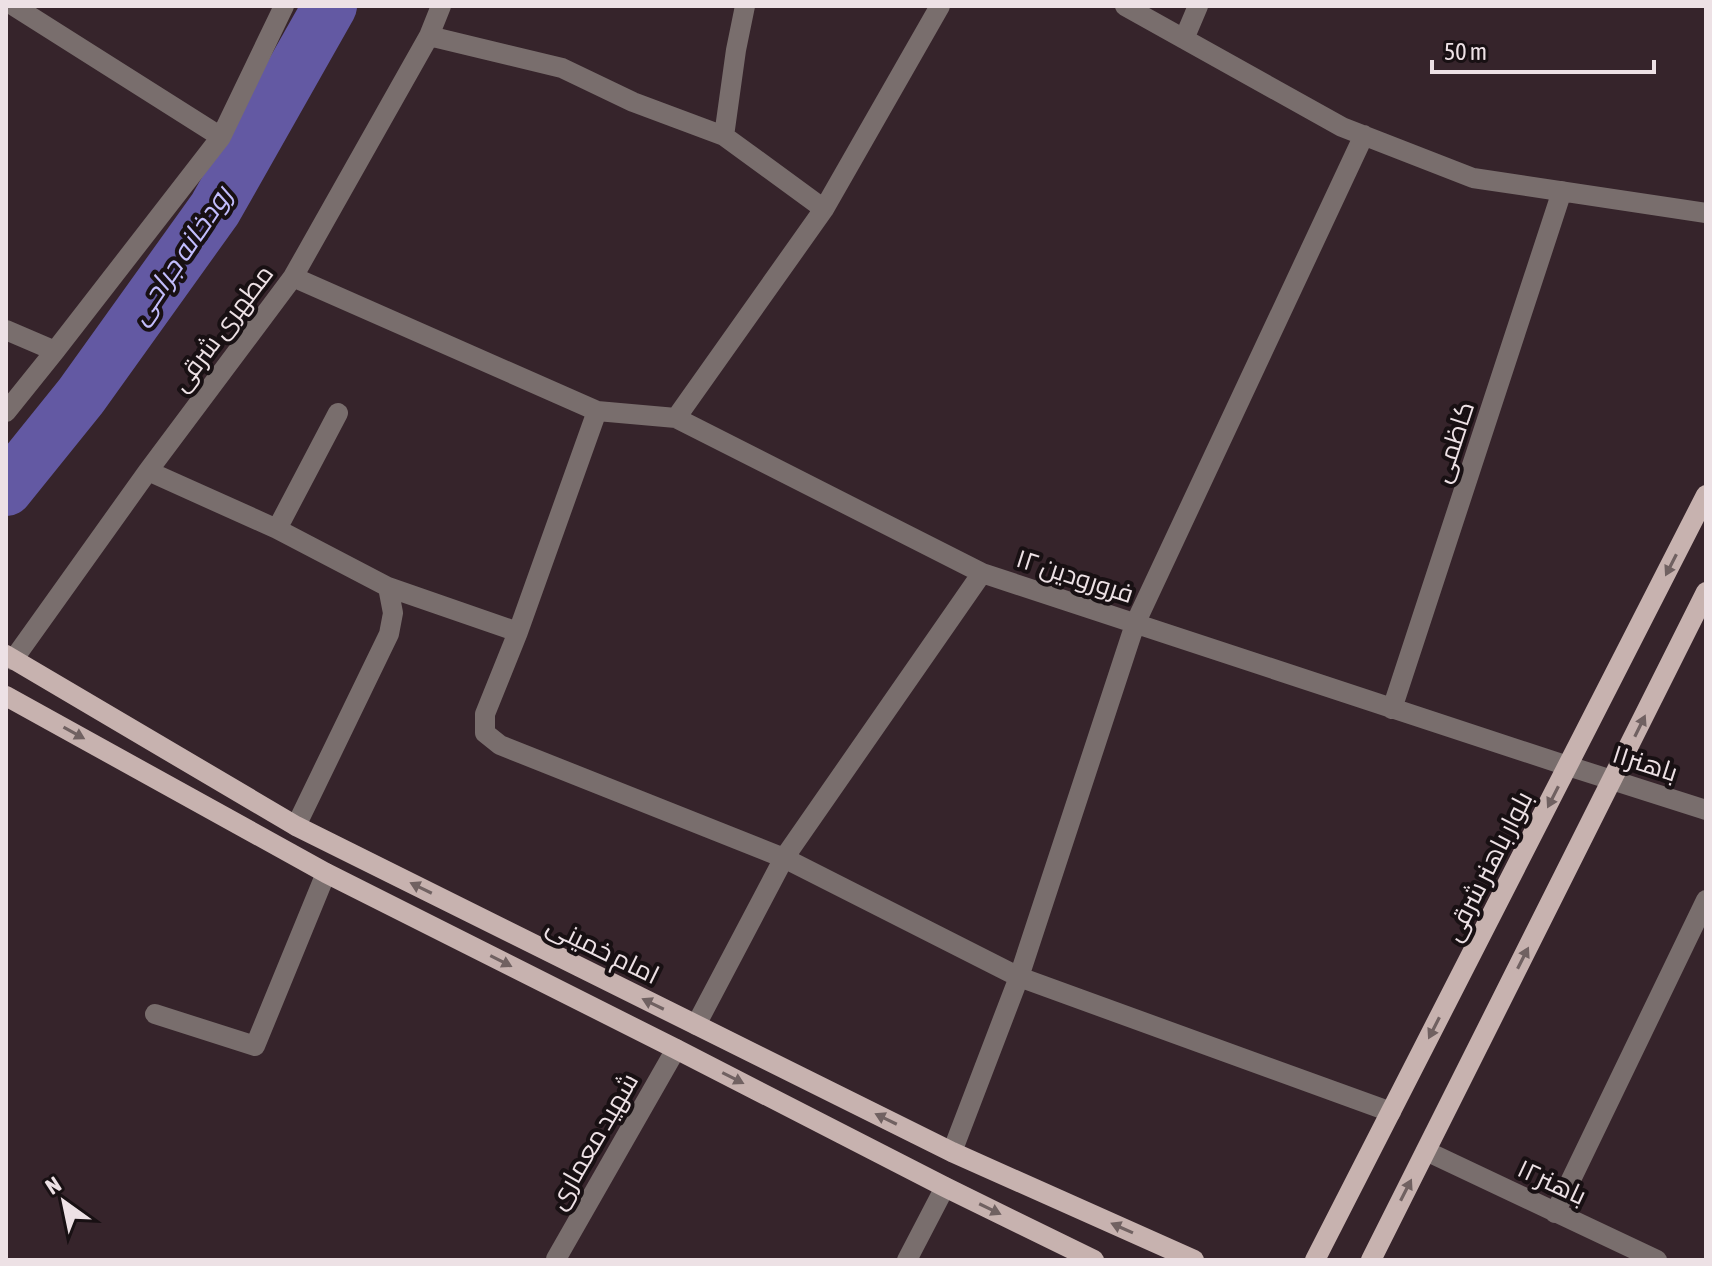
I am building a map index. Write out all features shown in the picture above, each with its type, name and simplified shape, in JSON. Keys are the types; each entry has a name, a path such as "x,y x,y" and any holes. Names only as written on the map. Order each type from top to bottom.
{"main road":[{"name":"بلوار باهنر شرقی","path":"1315,1260 1706,495"},
{"path":"1371,1260 1706,592"},
{"name":"امام خمینی","path":"10,658 296,826 952,1152 1194,1260"},
{"path":"6,696 326,873 1094,1260"}],"street":[{"path":"14,6 221,137"},
{"path":"6,412 221,137 284,6"},
{"name":"مطهری شرقی","path":"10,658 293,277 429,36 441,6"},
{"path":"724,136 745,6"},
{"path":"676,418 824,209 940,6"},
{"path":"1125,6 1342,127 1473,178 1706,213"},
{"path":"1184,39 1198,6"},
{"path":"429,36 562,68 633,102 724,136 824,209"},
{"path":"952,1152 1019,977 1135,624 1364,135"},
{"name":"کاظمی","path":"1392,709 1562,191"},
{"path":"293,277 597,411 676,418 982,573"},
{"path":"6,330 55,351"},
{"path":"597,411 518,632 485,714 485,733 500,745 784,858 1019,977 1391,1112"},
{"path":"277,529 338,413"},
{"path":"148,471 277,529 388,587 518,632"},
{"name":"۱۲ فرورودین","path":"696,1025 784,858 982,573 1568,766"},
{"path":"296,826 389,634 393,613 388,587"},
{"name":"باهنر۱۱","path":"1568,766 1706,810"},
{"path":"155,1014 255,1046 326,873"},
{"path":"1555,1213 1706,900"},
{"name":"شهید معماری","path":"556,1260 676,1049"},
{"name":"باهنر۱۲","path":"1426,1151 1657,1260"},
{"path":"907,1260 945,1187"}],"waterway":[{"name":"رودخانه جراحی","path":"6,489 81,396 215,209 330,6"}]}
